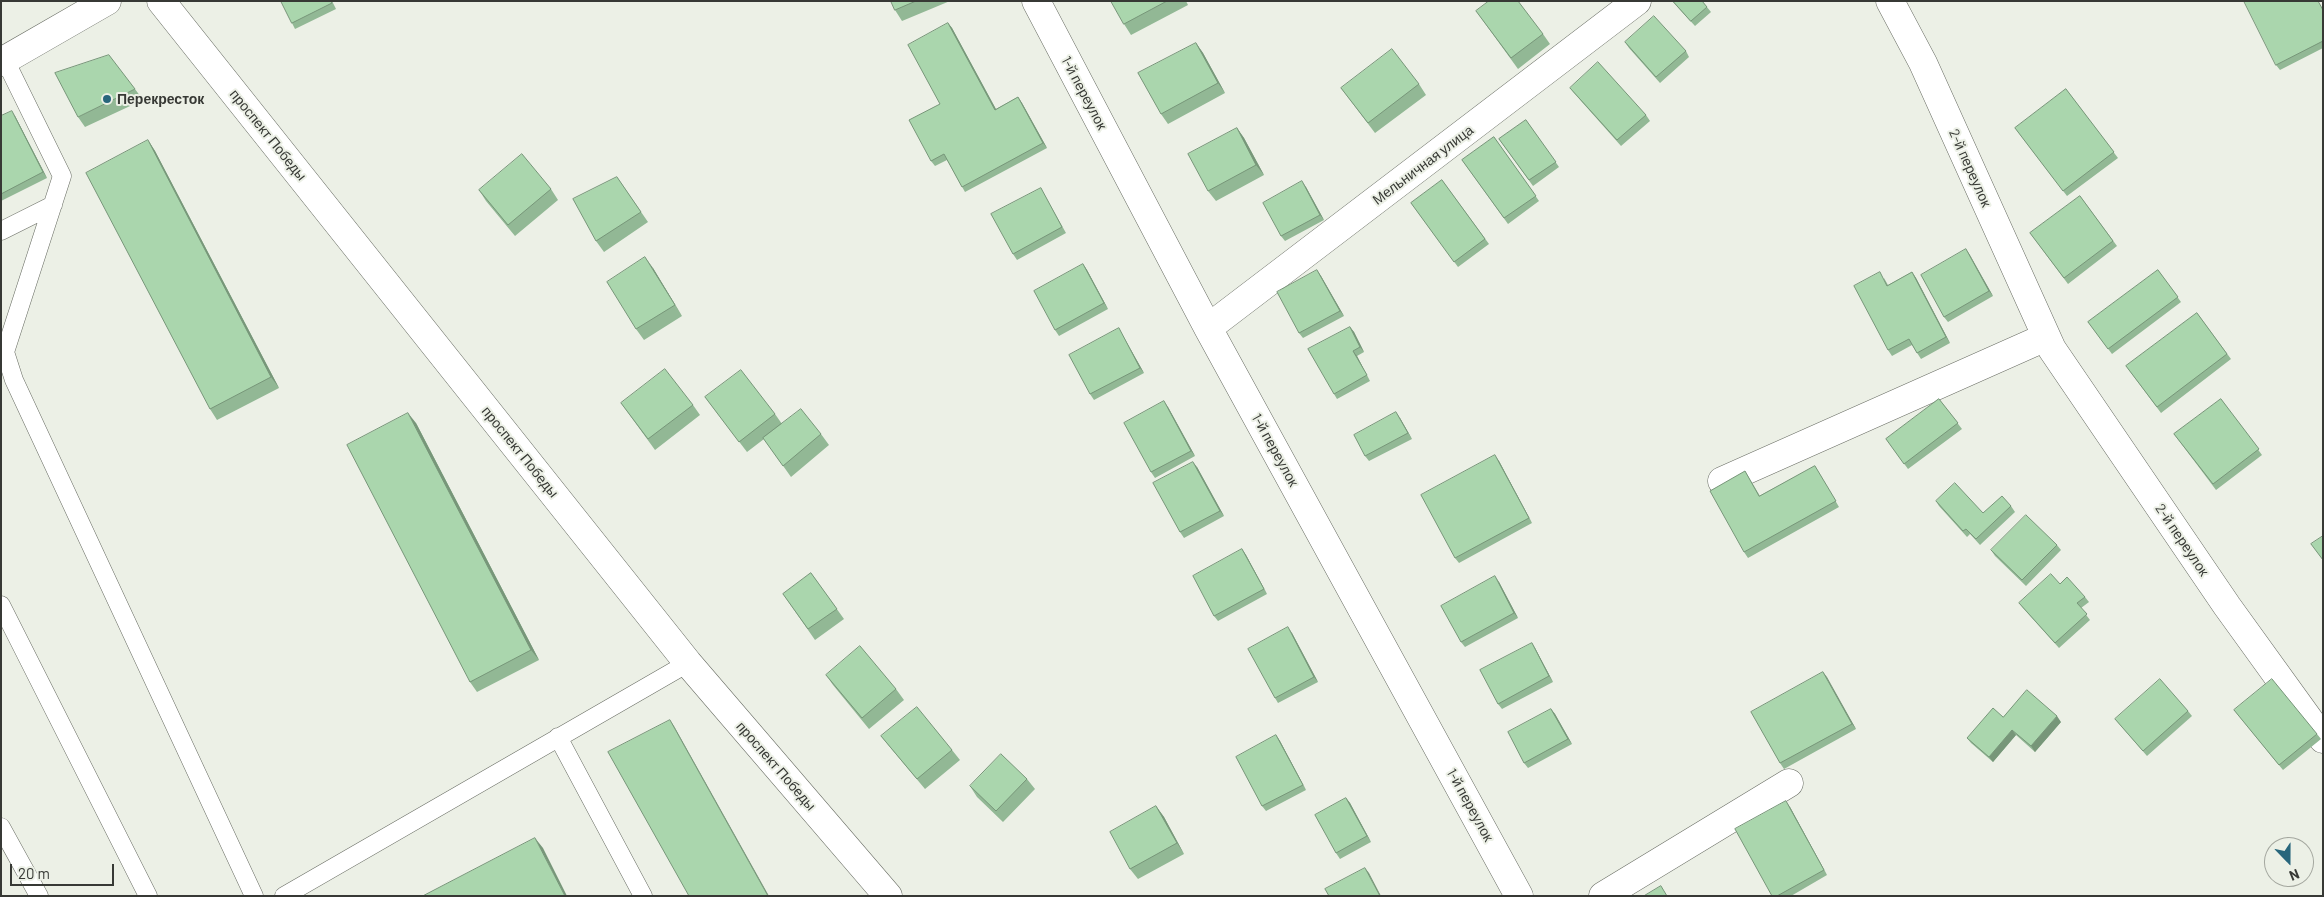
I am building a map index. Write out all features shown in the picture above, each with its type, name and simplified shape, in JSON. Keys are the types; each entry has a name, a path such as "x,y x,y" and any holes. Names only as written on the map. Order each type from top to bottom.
{"street":[{"path":"3,61 107,1"},
{"name":"проспект Победы","path":"161,1 688,662 888,896"},
{"name":"1-й переулок","path":"1036,1 1208,328 1520,896"},
{"name":"Мельничная улица","path":"1208,328 1637,1"},
{"name":"2-й переулок","path":"1890,1 1923,62 2052,349 2222,598 2323,740"},
{"path":"1722,481 2046,337"},
{"path":"1603,896 1789,783"}],"lane":[{"path":"3,61 62,176 3,351 18,389 254,896"},
{"path":"1,232 52,205"},
{"path":"1,605 148,896"},
{"path":"284,896 688,662"},
{"path":"558,737 643,896"},
{"path":"1,827 39,896"}],"building":[{"path":"281,1 331,1 332,3 292,23"},
{"path":"891,1 916,1 895,10"},
{"path":"1111,1 1167,1 1124,24"},
{"path":"1489,1 1518,1 1543,34 1511,58 1476,11"},
{"path":"1673,1 1702,1 1707,7 1691,21"},
{"path":"2244,1 2318,1 2323,10 2323,41 2276,65"},
{"path":"1654,16 1686,51 1656,77 1625,42"},
{"path":"948,23 995,110 1018,97 1043,143 962,187 944,154 931,161 909,120 940,104 908,45"},
{"path":"1196,43 1218,83 1161,114 1138,73"},
{"path":"1392,49 1419,84 1368,123 1341,88"},
{"path":"109,55 135,89 78,117 55,73"},
{"path":"1598,62 1646,115 1617,140 1570,88"},
{"path":"2066,89 2114,152 2063,191 2015,128"},
{"path":"12,111 43,172 1,194 1,116"},
{"path":"1526,120 1556,162 1529,180 1499,139"},
{"path":"1237,128 1256,165 1208,191 1188,154"},
{"path":"1494,137 1536,196 1504,218 1462,160"},
{"path":"148,140 271,377 210,409 86,173"},
{"path":"522,154 551,189 508,225 479,190"},
{"path":"617,177 641,212 596,241 573,199"},
{"path":"1442,180 1485,239 1454,262 1411,203"},
{"path":"1302,181 1320,215 1281,236 1263,203"},
{"path":"1041,188 1062,227 1013,254 991,214"},
{"path":"2080,196 2113,241 2064,278 2030,233"},
{"path":"1966,249 1989,291 1944,317 1921,275"},
{"path":"645,257 675,305 636,329 607,282"},
{"path":"1083,264 1104,303 1055,330 1034,291"},
{"path":"1317,270 1340,311 1299,333 1277,292"},
{"path":"2158,270 2178,297 2108,349 2088,322"},
{"path":"1880,272 1887,286 1912,272 1946,337 1917,353 1909,339 1888,350 1854,286"},
{"path":"2197,313 2227,354 2157,407 2126,366"},
{"path":"1350,327 1360,347 1353,351 1367,375 1334,394 1308,349"},
{"path":"1119,328 1140,368 1090,394 1069,355"},
{"path":"665,369 693,405 648,439 621,403"},
{"path":"741,370 775,414 739,442 705,397"},
{"path":"1939,399 1958,423 1904,464 1886,439"},
{"path":"2221,399 2259,449 2213,484 2174,434"},
{"path":"1164,401 1191,451 1151,472 1124,423"},
{"path":"801,409 821,434 783,466 763,438"},
{"path":"1396,412 1408,433 1365,456 1354,435"},
{"path":"408,413 531,650 470,682 347,445"},
{"path":"1495,455 1529,518 1455,558 1421,495"},
{"path":"1193,462 1220,511 1180,532 1153,483"},
{"path":"1815,466 1836,501 1744,552 1710,491 1745,471 1759,496"},
{"path":"1955,483 1983,513 2002,496 2011,506 1976,539 1966,529 1963,531 1936,501"},
{"path":"2026,515 2057,545 2022,580 1991,550"},
{"path":"2323,536 2323,560 2311,544"},
{"path":"1242,549 1264,589 1214,616 1193,576"},
{"path":"811,573 837,609 808,629 783,594"},
{"path":"2051,574 2060,584 2067,577 2085,597 2077,603 2087,614 2055,643 2019,603"},
{"path":"1495,576 1514,613 1461,642 1441,606"},
{"path":"1288,627 1314,677 1275,698 1248,649"},
{"path":"1532,643 1549,676 1498,704 1480,670"},
{"path":"860,646 896,689 862,718 826,675"},
{"path":"1823,672 1852,724 1780,763 1751,712"},
{"path":"2160,679 2188,711 2143,751 2115,719"},
{"path":"2272,679 2317,734 2279,765 2234,710"},
{"path":"2027,690 2057,716 2031,746 2012,730 1989,757 1967,738 1993,708 2003,717"},
{"path":"917,707 952,750 917,779 881,736"},
{"path":"1551,709 1568,739 1524,763 1508,732"},
{"path":"670,720 768,896 689,896 608,752"},
{"path":"1276,735 1303,785 1262,806 1236,757"},
{"path":"1001,754 1027,779 996,811 970,786"},
{"path":"1346,798 1367,836 1336,853 1315,815"},
{"path":"1786,801 1824,870 1777,896 1772,896 1735,829"},
{"path":"1156,806 1177,843 1130,869 1110,832"},
{"path":"535,838 565,896 423,896"},
{"path":"1365,868 1380,896 1329,896 1325,889"},
{"path":"1661,886 1667,896 1644,896"}],"place":[{"name":"Перекресток","path":"107,99"}]}
